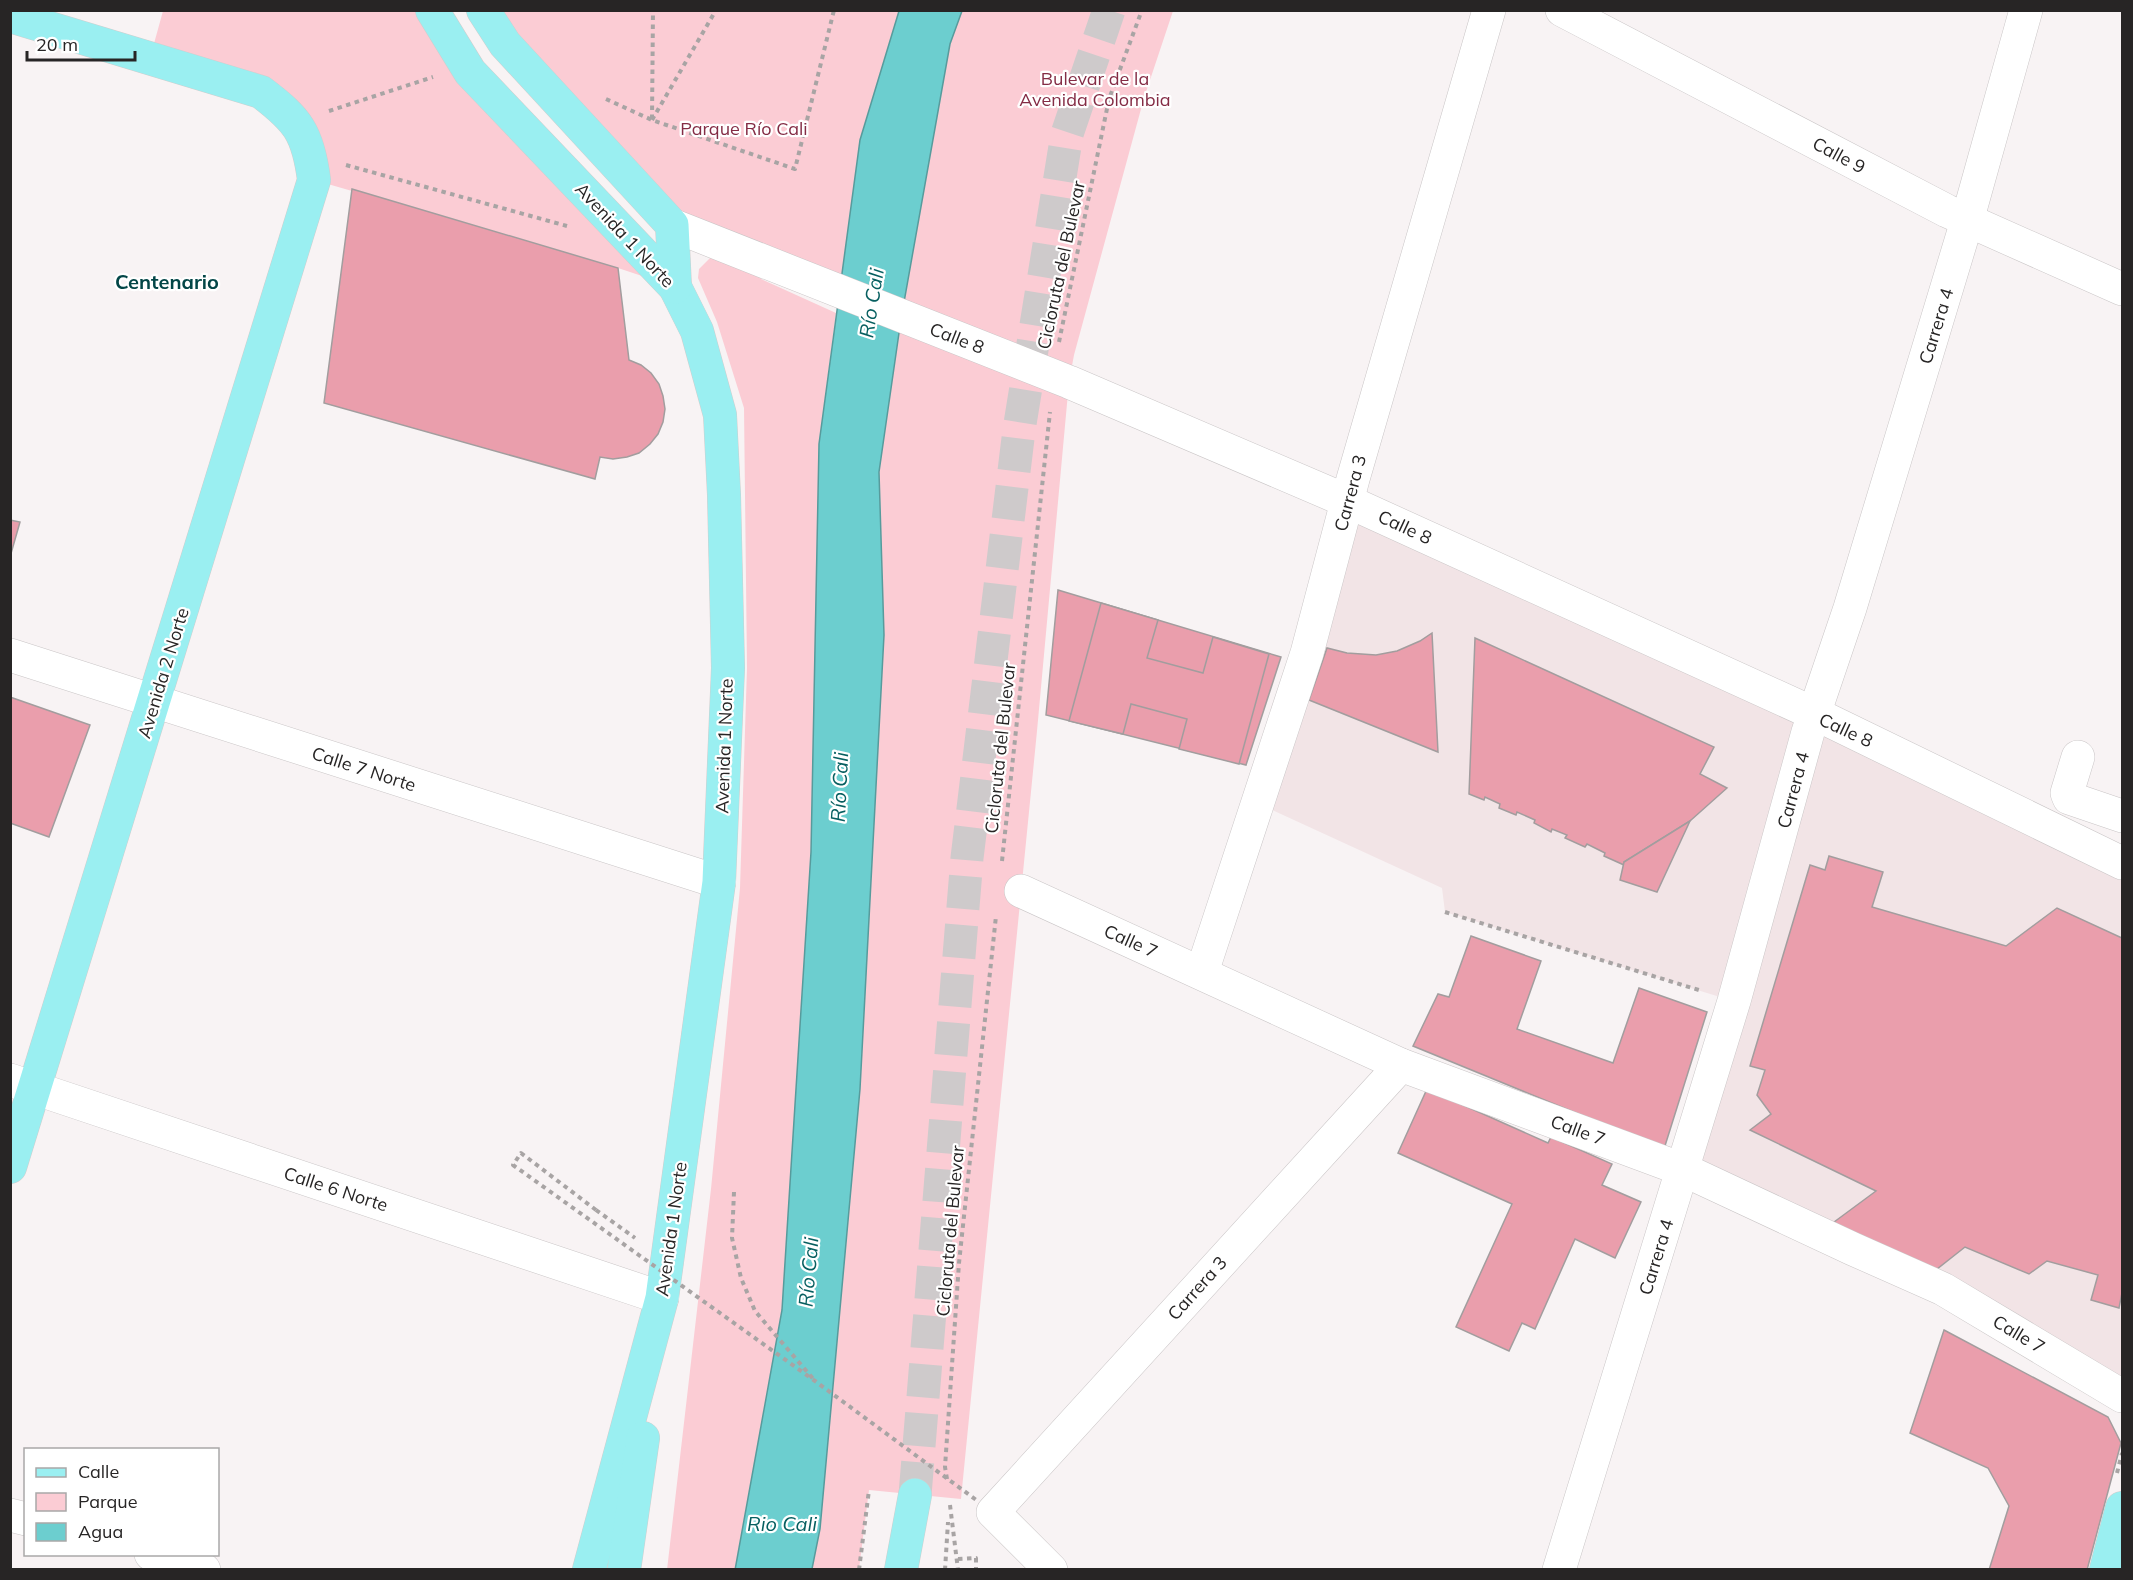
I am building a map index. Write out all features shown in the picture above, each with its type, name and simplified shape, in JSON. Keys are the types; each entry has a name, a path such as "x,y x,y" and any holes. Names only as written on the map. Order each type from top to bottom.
{"main road":[{"name":"Avenida 1 Norte","path":"432,10 470,72 675,287 697,331 720,415 728,668 719,882 662,1298 589,1569"},
{"path":"483,10 506,44 672,225 675,287"},
{"path":"10,16 261,92 297,123 312,168"},
{"name":"Avenida 2 Norte","path":"10,1167 23,1084 154,701 312,168"},
{"path":"624,1569 662,1298"},
{"path":"901,1569 914,1500 912,1569"},
{"path":"2106,1569 2122,1508"}],"street":[{"name":"Carrera 3","path":"1202,972 1307,653 1347,501 1489,10"},
{"name":"Calle 9","path":"1562,10 1967,221 2122,289"},
{"name":"Carrera 4","path":"1559,1569 1684,1170 1734,1002 1814,715 1850,608 1967,221 2026,10"},
{"name":"Calle 8","path":"672,225 1053,375 1347,501 1814,715 2122,863"},
{"name":"Calle 7 Norte","path":"10,655 719,882"},
{"path":"2078,757 2067,793 2074,800 2113,812 2090,848"},
{"name":"Calle 7","path":"1006,889 1202,972 1401,1065 1684,1170 1943,1289 2122,1396"},
{"name":"Carrera 3","path":"986,1507 1401,1065"},
{"name":"Calle 6 Norte","path":"23,1084 662,1298"},
{"path":"986,1507 1051,1569"},
{"path":"158,1556 204,1569"}],"path":[{"path":"652,120 653,10"},
{"path":"652,120 716,10"},
{"path":"604,98 652,120 795,169 834,10"},
{"name":"Cicloruta del Bulevar","path":"948,1487 945,1467 959,1263 1006,889 1053,375 1109,99 1142,10"},
{"path":"297,123 441,74"},
{"path":"312,168 571,227"},
{"path":"1445,912 1734,1002"},
{"path":"643,1244 521,1153 513,1165 815,1381 986,1507"},
{"path":"734,1192 732,1238 741,1278 755,1311 815,1381"},
{"path":"859,1569 869,1490"},
{"path":"945,1569 950,1499 958,1569"},
{"path":"958,1559 976,1558 976,1569"}],"shaded area":[{"path":"1347,501 2122,863 2122,1396 1684,1170 1720,997 1445,912 1442,888 1259,804"}],"green space":[{"path":"163,11 432,11 675,287 618,268 314,180 297,123 150,58"},
{"name":"Parque Río Cali","path":"483,11 899,11 860,140 840,290 672,225"},
{"name":"Bulevar de la Avenida Colombia","path":"962,11 1173,11 1144,98 1074,355 1069,382 961,1499 869,1490 859,1569 812,1570 820,1529 860,1089 884,635 879,472 901,319 950,44"},
{"path":"710,258 717,258 760,275 761,279 836,313 819,444 811,852 782,1310 735,1569 667,1570 711,1189 740,888 747,668 744,408 717,322 698,278 699,269"}],"water":[{"name":"Rio Cali","path":"899,11 962,11 950,44 901,319 879,472 884,635 860,1089 820,1529 812,1569 735,1570 782,1310 811,852 819,444 860,140"}],"building":[{"path":"352,189 618,268 629,360 641,365 651,373 659,384 663,396 665,409 663,422 658,434 650,444 639,453 627,457 613,459 600,457 595,479 324,403"},
{"path":"10,520 20,522 10,557"},
{"path":"1058,590 1281,657 1246,765 1046,715"},
{"path":"1101,603 1158,620 1147,658 1203,673 1213,637 1269,654 1239,764 1179,749 1187,719 1131,704 1123,734 1069,721"},
{"path":"1432,633 1438,752 1309,700 1327,648 1347,653 1376,655 1397,651"},
{"path":"1475,638 1714,747 1700,774 1727,788 1690,821 1624,862 1624,865 1604,856 1605,853 1587,844 1585,847 1565,838 1567,835 1552,829 1551,832 1534,823 1535,820 1517,812 1516,815 1499,808 1500,804 1485,797 1484,800 1469,794"},
{"path":"10,697 90,725 49,837 10,823"},
{"path":"1690,821 1657,892 1620,880 1624,862"},
{"path":"1829,856 1883,872 1872,907 2006,946 2057,908 2122,938 2122,1293 2119,1308 2091,1300 2098,1275 2047,1261 2029,1274 1965,1247 1932,1273 1830,1225 1876,1191 1750,1130 1771,1114 1757,1095 1765,1070 1750,1066 1810,865 1825,870"},
{"path":"1471,936 1541,961 1517,1029 1613,1063 1639,988 1707,1012 1664,1149 1413,1046 1438,994 1449,997"},
{"path":"1427,1089 1548,1143 1551,1137 1612,1164 1602,1185 1641,1202 1615,1258 1575,1239 1535,1329 1522,1323 1509,1351 1456,1327 1512,1204 1398,1153"},
{"path":"1944,1330 2108,1417 2121,1443 2087,1570 1989,1570 2009,1506 1988,1468 1910,1433"}],"tunnel":[{"path":"915,1495 967,858 1019,430 1067,134 1109,10"}],"district":[{"name":"Centenario","path":"167,281"}],"water label":[{"name":"Río Cali","path":"871,303"},
{"name":"Río Cali","path":"839,787"},
{"name":"Río Cali","path":"808,1272"}]}
